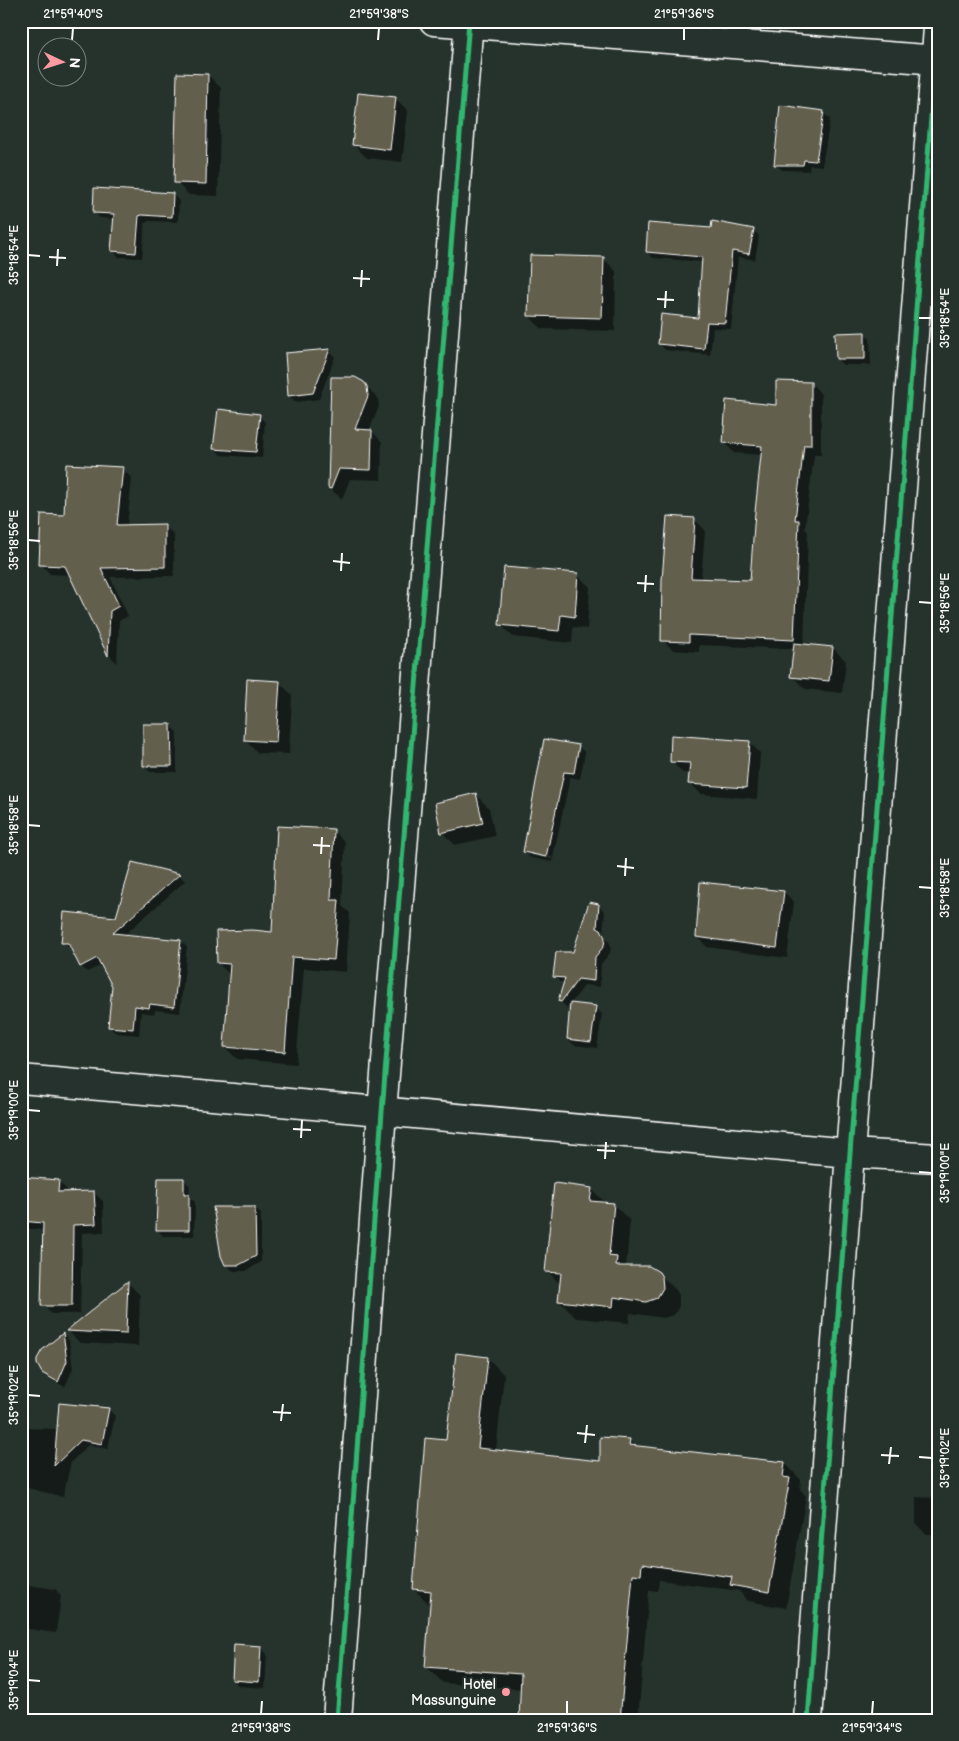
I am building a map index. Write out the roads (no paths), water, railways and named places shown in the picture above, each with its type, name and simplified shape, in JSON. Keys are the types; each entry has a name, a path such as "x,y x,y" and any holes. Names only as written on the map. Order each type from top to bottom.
{"street":[{"path":"434,21 937,60"},
{"path":"337,1720 382,1112 469,23"},
{"path":"808,1720 850,1153 938,28"},
{"path":"21,1079 850,1153 938,1158"}],"place":[{"name":"Hotel Massunguine","path":"506,1692"}]}
